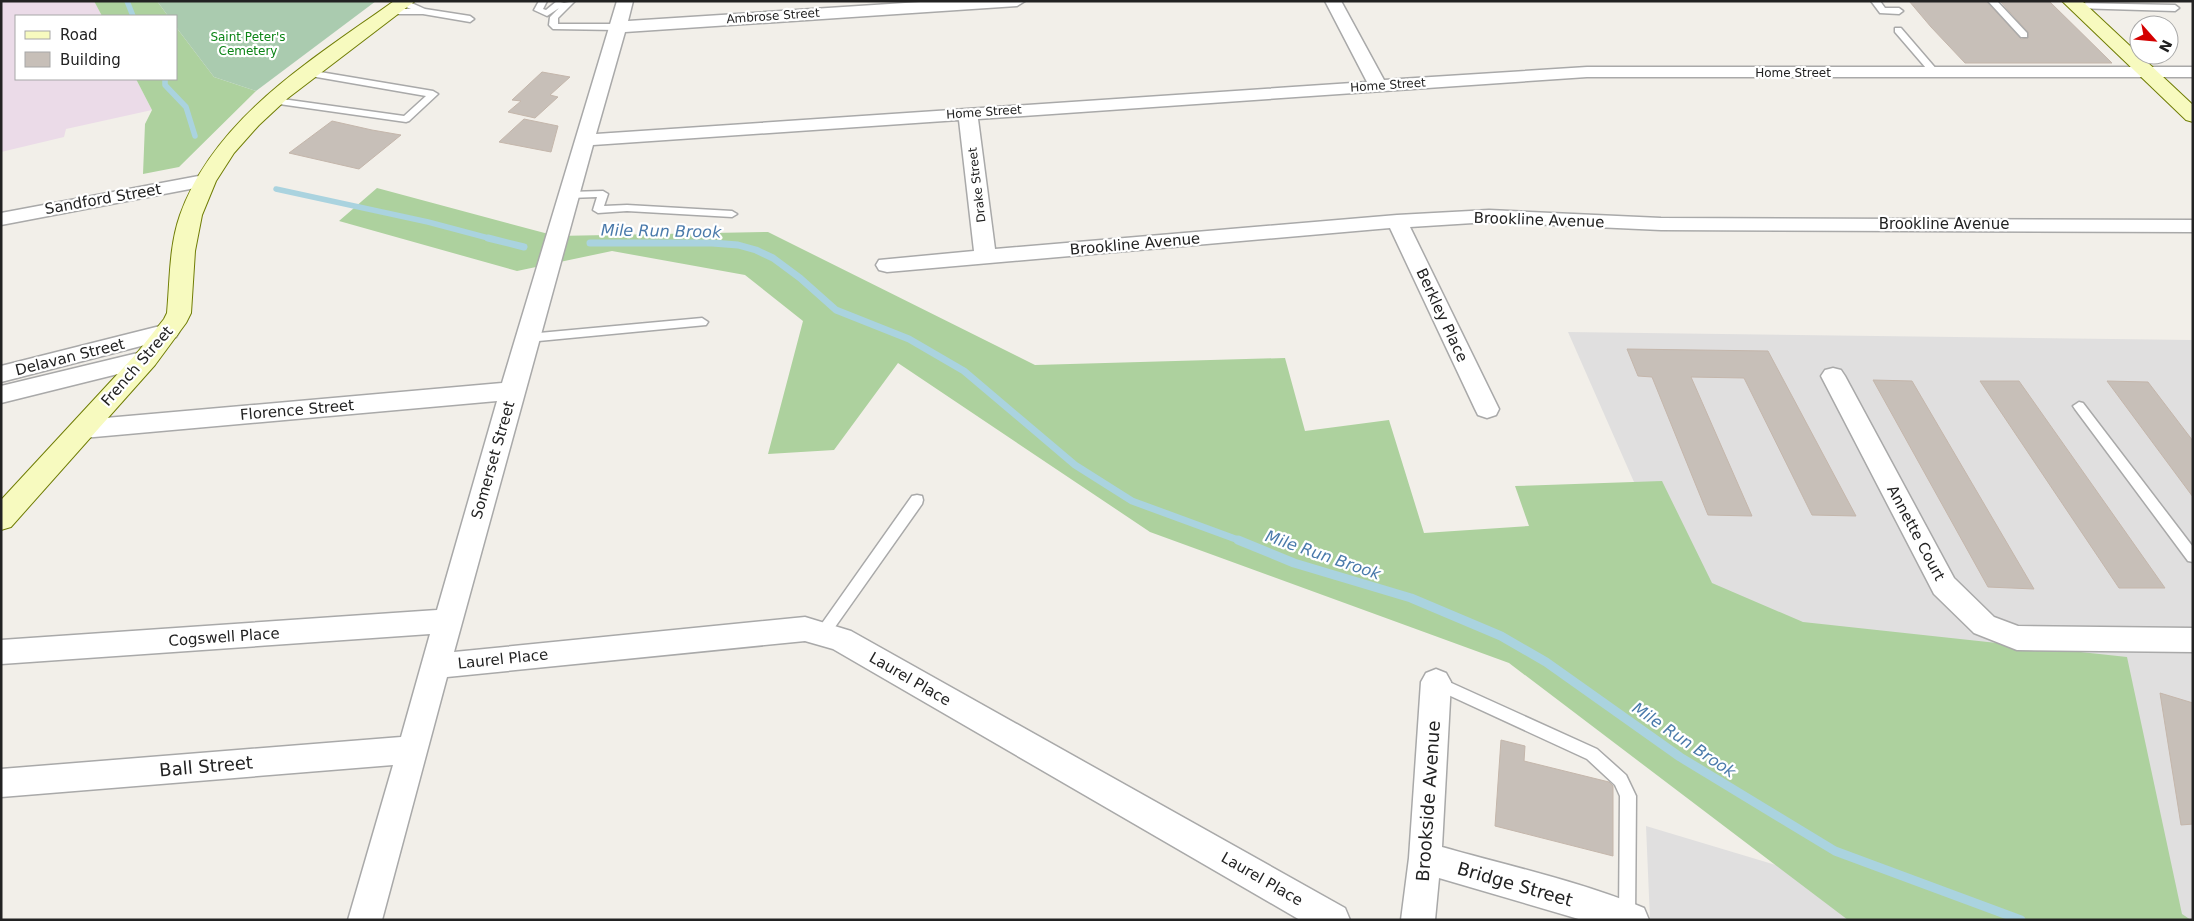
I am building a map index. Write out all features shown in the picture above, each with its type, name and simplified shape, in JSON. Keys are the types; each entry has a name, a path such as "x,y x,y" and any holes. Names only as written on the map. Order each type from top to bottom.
{"main road":[{"path":"2074,4 2193,116"},
{"name":"French Street","path":"1,519 168,332 179,314 185,246 191,216 204,180 229,147 275,101 308,73 406,7"}],"street":[{"name":"Somerset Street","path":"365,920 512,391 625,1"},
{"name":"Ambrose Street","path":"618,27 1017,1"},
{"path":"1333,1 1378,86"},
{"name":"Home Street","path":"585,140 968,112 1587,72 1935,73 2055,68 2193,72"},
{"name":"Drake Street","path":"968,112 985,257"},
{"name":"Sandford Street","path":"1,219 204,180"},
{"name":"Brookline Avenue","path":"887,265 1397,221 1489,216 1661,224 2193,226"},
{"name":"Berkley Place","path":"1397,221 1487,409"},
{"name":"Delavan Street","path":"1,374 168,332"},
{"name":"Delavan Street","path":"1,395 146,358"},
{"name":"Annette Court","path":"1832,376 1944,586 1984,625 2017,638 2193,640"},
{"name":"Florence Street","path":"83,429 512,391"},
{"name":"Cogswell Place","path":"1,652 448,621"},
{"name":"Laurel Place","path":"436,666 805,629 823,633 841,640 1333,920"},
{"name":"Brookside Avenue","path":"1418,920 1425,858 1436,682"},
{"name":"Ball Street","path":"1,783 411,750"},
{"name":"Bridge Street","path":"1425,858 1630,919"}],"lane":[{"path":"542,1 536,6 551,15"},
{"path":"552,1 551,15 553,25 556,27 618,27"},
{"path":"551,15 561,1"},
{"path":"551,15 570,1"},
{"path":"1875,1 1882,11 1899,11"},
{"path":"1992,1 2024,35"},
{"path":"2074,4 2176,8"},
{"path":"406,7 470,19"},
{"path":"1898,30 1935,73"},
{"path":"275,101 406,119 433,94 308,73"},
{"path":"569,195 603,194 598,210 627,208 732,214"},
{"path":"528,338 702,322"},
{"path":"2079,406 2193,558"},
{"path":"823,633 917,500"},
{"path":"1436,682 1592,754 1621,780 1628,796 1630,919"}],"shaded area":[{"path":"1,1 94,1 101,15 15,15 15,80 137,80 152,110 66,129 64,137 1,152"},
{"path":"1568,332 2193,340 2193,920 2082,920 1707,648"},
{"path":"1646,826 1832,882 1882,920 1650,920"}],"green space":[{"path":"94,1 157,1 167,15 101,15"},
{"name":"Saint Peter's Cemetery","path":"157,1 376,1 256,91 214,77 178,30 178,15 167,15"},
{"path":"178,30 214,77 256,91 179,167 143,174 145,124 152,110 137,80 178,80"},
{"path":"377,188 556,236 768,232 1035,365 1285,358 1305,431 1389,420 1424,533 1529,526 1515,486 1662,481 1712,583 1803,622 2127,657 2182,914 2191,920 1848,920 1509,663 1150,532 898,363 834,450 768,454 803,321 745,275 612,251 517,271 339,221"}],"building":[{"path":"1909,1 1986,1 2021,39 2028,38 2028,32 2000,1 2049,1 2112,63 1965,63"},
{"path":"542,72 570,77 550,95 558,97 535,118 508,112 521,101 512,100"},
{"path":"524,119 558,126 551,152 499,142"},
{"path":"332,121 401,135 359,169 289,153"},
{"path":"1627,349 1768,351 1856,516 1812,515 1744,378 1691,377 1752,516 1708,515 1652,377 1638,376"},
{"path":"1873,380 1912,381 2034,589 1988,587"},
{"path":"1980,381 2019,381 2165,588 2119,588"},
{"path":"2107,381 2148,382 2193,441 2193,497"},
{"path":"2160,693 2193,703 2193,824 2181,825"},
{"path":"1501,740 1525,746 1524,761 1609,782 1613,786 1613,856 1495,826"}],"waterway":[{"name":"Mile Run Brook","path":"127,1 133,15"},
{"name":"Mile Run Brook","path":"165,80 165,85 186,107 195,136"},
{"name":"Mile Run Brook","path":"276,189 428,222 492,239"},
{"name":"Mile Run Brook","path":"488,238 492,239"},
{"name":"Mile Run Brook","path":"492,239 524,247"},
{"name":"Mile Run Brook","path":"590,243 712,243 738,245 756,250 773,258 800,278 836,310 909,339 964,371 1075,465 1132,501 1241,541"},
{"name":"Mile Run Brook","path":"1238,540 1294,563 1411,598 1501,636 1546,662 1680,757 1835,851 2021,920"}]}
